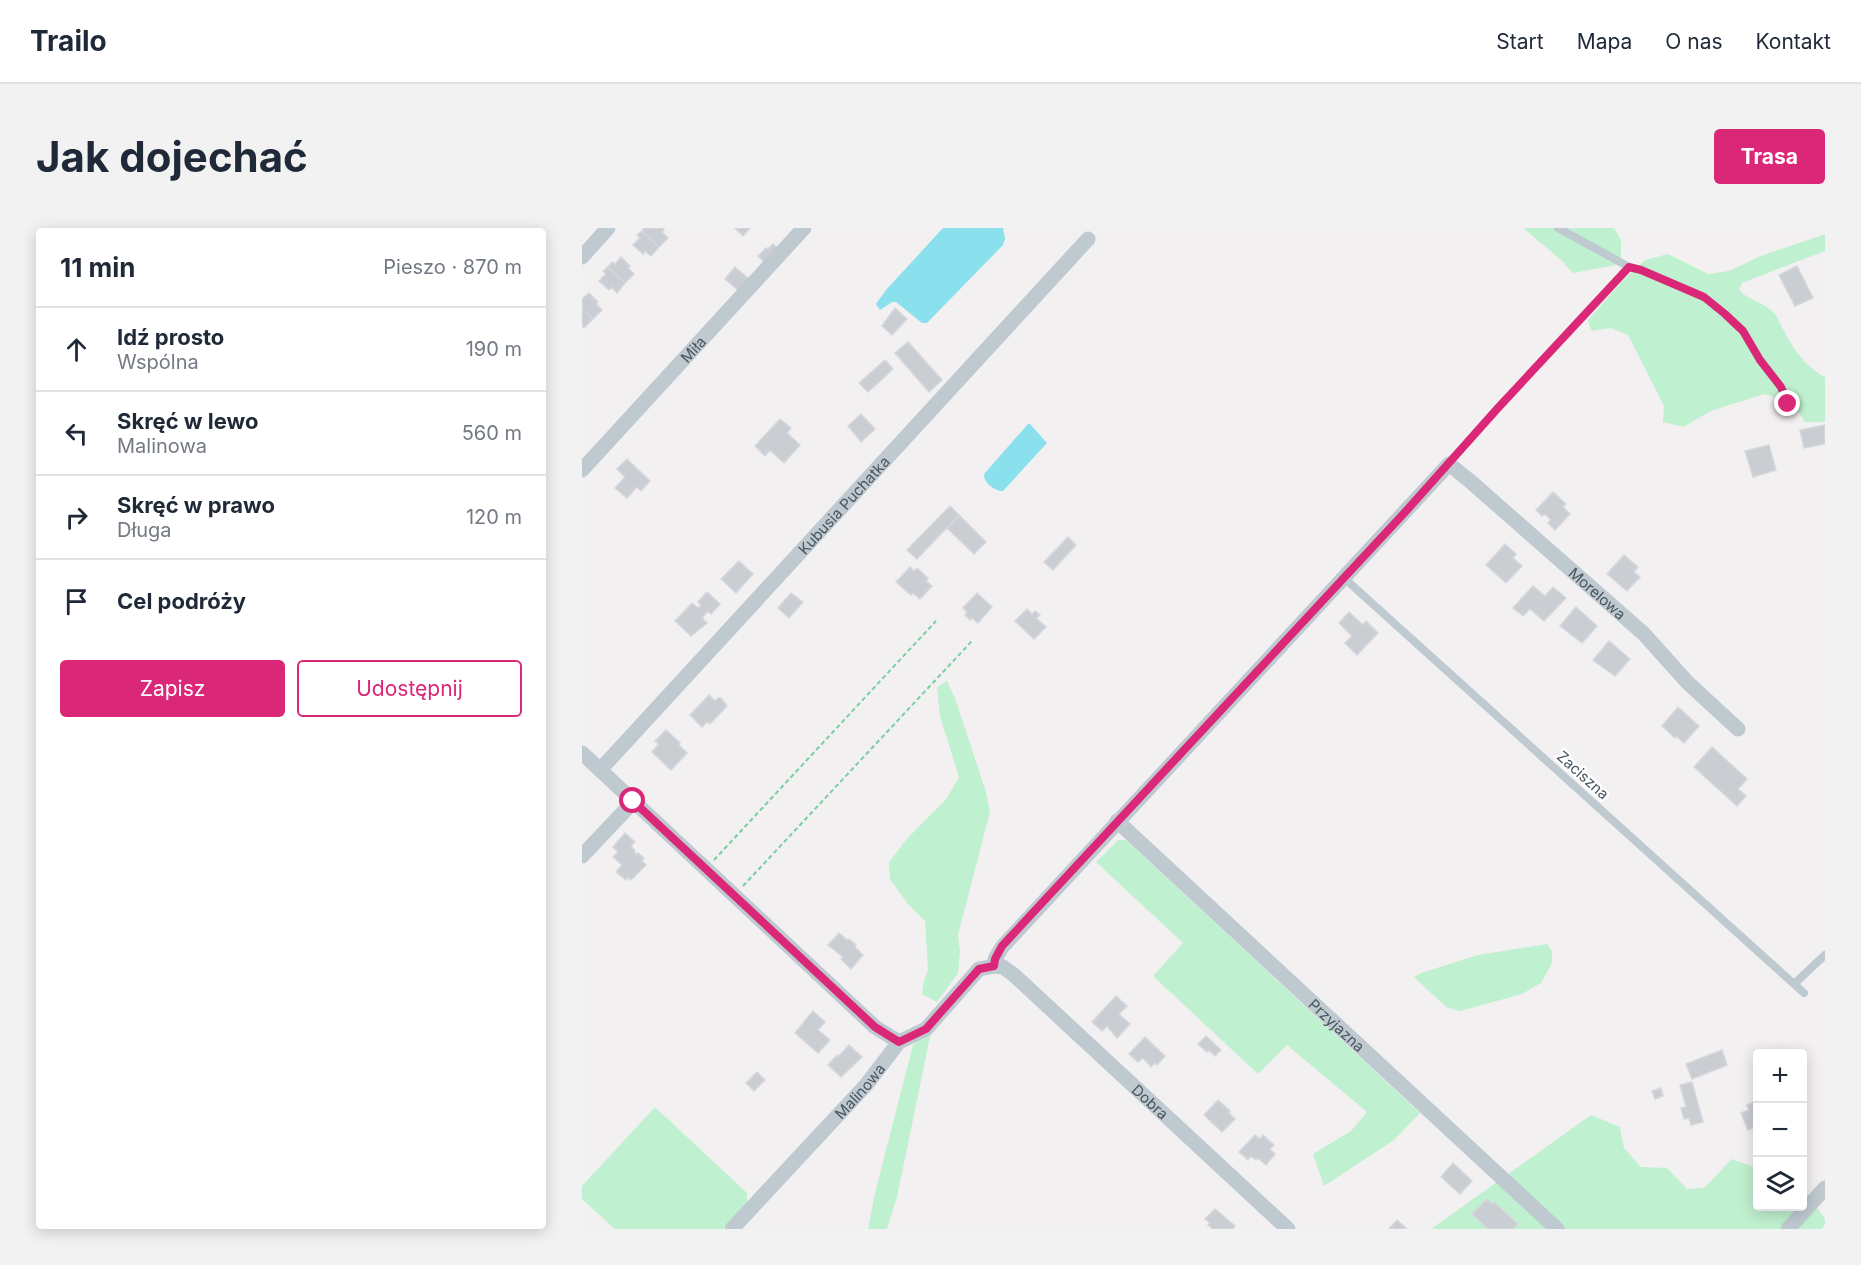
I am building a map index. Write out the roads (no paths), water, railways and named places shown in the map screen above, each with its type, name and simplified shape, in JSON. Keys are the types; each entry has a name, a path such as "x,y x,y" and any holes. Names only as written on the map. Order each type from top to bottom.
{"street":[{"path":"582,256 608,228"},
{"name":"Miła","path":"582,470 804,228"},
{"name":"Kubusia Puchatka","path":"600,770 1088,239"},
{"name":"Morelowa","path":"1344,578 1449,464 1644,634 1687,682 1738,729"},
{"path":"994,966 1002,946 1344,578"},
{"path":"582,753 875,1027 899,1042"},
{"path":"582,856 633,801"},
{"name":"Przyjazna","path":"1117,821 1557,1229"},
{"name":"Dobra","path":"994,966 1003,967 1014,975 1288,1229"},
{"name":"Malinowa","path":"732,1229 866,1085 899,1042 926,1029 979,969 994,966"},
{"path":"1788,1229 1825,1188"}],"lane":[{"path":"1558,228 1629,267"},
{"name":"Zaciszna","path":"1344,578 1804,993"},
{"path":"1794,984 1825,955"}],"water":[{"path":"943,228 1003,228 1005,239 1003,245 927,323 922,323 896,302 880,310 876,304 886,290"},
{"path":"1028,424 1047,443 1003,491 993,488 984,474"}]}
